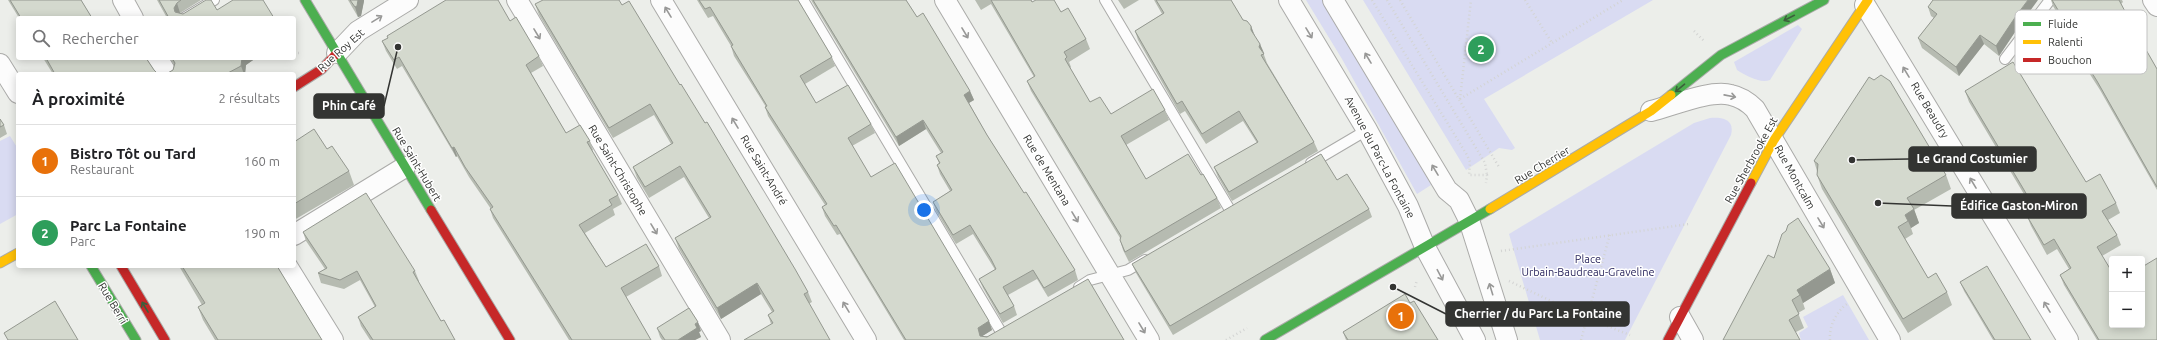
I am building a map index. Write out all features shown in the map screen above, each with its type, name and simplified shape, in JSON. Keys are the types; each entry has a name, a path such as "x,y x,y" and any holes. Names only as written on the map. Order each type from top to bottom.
{"street":[{"path":"123,0 132,16"},
{"name":"Rue Saint-Hubert","path":"305,0 510,340"},
{"name":"Rue Roy Est","path":"296,86 322,69 358,32 408,0"},
{"name":"Rue Saint-Christophe","path":"517,0 720,340"},
{"name":"Rue Saint-André","path":"661,0 866,340"},
{"name":"Rue de Mentana","path":"945,0 1149,340"},
{"name":"Avenue du Parc-La Fontaine","path":"1289,0 1367,130 1408,206 1425,247 1475,340"},
{"path":"1333,0 1447,190 1459,200 1469,220 1506,340"},
{"name":"Rue Cherrier","path":"1265,340 1469,220 1501,203 1651,112 1721,55 1824,0"},
{"path":"2153,0 2157,6"},
{"name":"Rue Sherbrooke Est","path":"1668,340 1774,140 1867,2"},
{"name":"Rue Beaudry","path":"1867,2 2068,340"},
{"path":"158,60 166,72"},
{"path":"0,64 16,91"},
{"name":"Rue Montcalm","path":"1651,112 1713,94 1731,94 1747,102 1756,110 1794,178 1890,340"},
{"path":"296,234 405,167"},
{"path":"0,263 16,254"},
{"name":"Rue Berri","path":"92,268 136,340"},
{"path":"122,268 165,340"},
{"path":"288,268 333,340"},
{"path":"1680,317 1693,340"}],"lane":[{"path":"187,16 214,0"},
{"path":"803,0 1004,330 992,337"},
{"path":"1105,0 1230,210"},
{"path":"2042,10 2050,0"},
{"path":"2005,59 2015,46"},
{"path":"1305,166 1367,130"},
{"path":"1070,292 1090,280 1128,270 1155,254"}],"path":[{"path":"1372,0 1467,155 1470,162 1469,175 1486,175"},
{"path":"1387,0 1485,163 1486,183"},
{"path":"1400,0 1499,167"},
{"path":"1460,100 1471,0"},
{"path":"1526,0 1552,43"},
{"path":"1460,100 1623,0"},
{"path":"1694,31 1706,42"},
{"path":"296,53 301,52"},
{"path":"326,101 328,94"},
{"path":"1498,251 1689,224"},
{"path":"1581,340 1610,234"},
{"path":"1415,287 1417,280"},
{"path":"1507,280 1586,318 1630,335"},
{"path":"1830,340 1830,329 1833,321 1850,302"}],"green space":[{"path":"1306,0 1324,0 1397,121 1431,185 1417,194 1342,59"},
{"path":"1363,0 1653,0 1484,99 1515,148 1512,150 1499,148 1466,170"},
{"path":"1798,25 1802,29 1770,80 1757,80 1737,70 1734,62"},
{"name":"Place Urbain-Baudreau-Graveline","path":"1710,118 1719,118 1729,122 1732,130 1731,135 1625,340 1540,340 1509,234 1694,123"},
{"path":"10,136 16,146 16,215 0,224 0,141"},
{"path":"1843,295 1869,340 1801,340 1799,333 1808,327 1803,317"}],"building":[{"path":"10,0 81,0 91,16 20,16"},
{"path":"159,0 181,0 174,8 175,12 183,14 206,0 211,0 217,10 233,0 263,0 273,16 168,16"},
{"path":"350,0 358,0 357,6 355,7"},
{"path":"446,0 498,0 510,21 516,17 539,56 526,65 566,133 580,125 590,141 587,142 618,195 609,200 612,205 579,225 606,267 646,244 659,266 621,288 651,340 572,340 490,209 493,207 465,167 454,147 452,148 399,57 394,60 382,41 388,38 387,36"},
{"path":"543,0 619,0 622,5 629,1 680,85 681,84 705,123 707,122 795,269 808,292 804,294 830,340 744,340 773,323 768,315 774,311 757,283 717,308 675,238 711,217 680,166 645,187 633,167 673,143 650,104 609,128 535,4"},
{"path":"699,0 798,0 832,57 800,76 816,103 848,85 871,124 848,138 871,177 895,163 989,321 978,328 980,336 987,337 1088,279 1124,340 906,340 836,225 834,226 822,207 827,204 765,107 767,106 731,46 733,45 710,7 705,9"},
{"path":"813,0 906,0 917,17 923,13 970,91 964,95 987,135 1024,193 1026,192 1075,270 1044,288 1033,270 1003,287 1014,306 1000,314 979,279 996,269 991,259 970,225 953,235 933,202 952,190 937,165 940,163 936,156 943,152 923,120 896,137"},
{"path":"991,0 1031,0 1032,2 1036,0 1054,0 1061,12 1068,8 1086,39 1064,52 1067,57 1065,59 1090,102 1100,97 1111,114 1153,89 1165,110 1121,136 1146,179 1188,154 1201,175 1203,174 1217,198 1125,252 1120,240 1121,236 1027,81 1035,76"},
{"path":"1156,0 1231,0 1243,20 1247,21 1251,26 1251,30 1260,44 1259,47 1264,54 1261,55 1314,142 1229,192 1214,167 1258,142 1239,111 1202,134 1182,101 1177,104 1135,31 1164,13"},
{"path":"1933,0 2028,0 2020,10 2015,10 2015,18 1996,46 1980,35 1956,67 1918,38 1937,14 1928,7"},
{"path":"2052,0 2119,0 2124,10 2058,10"},
{"path":"2147,52 2157,69 2157,187 2093,74 2147,74"},
{"path":"47,60 147,60 156,72 54,72"},
{"path":"173,60 242,60 241,66 230,72 170,72 173,70 175,63"},
{"path":"2013,62 2015,65 2015,74 2020,74 2086,182 2100,174 2116,203 2102,211 2117,235 2097,247 2109,267 2109,328 2145,328 2145,265 2157,258 2157,340 2099,340 2060,275 2071,268 2054,239 2044,245 2027,216 2036,210 1965,91"},
{"path":"1881,75 1890,81 1946,175 1907,198 1914,209 1905,215 1908,221 1898,227 1928,278 1936,273 1947,292 1903,319 1817,175 1818,164 1814,161 1869,77 1874,80"},
{"path":"0,119 4,125 0,127"},
{"path":"314,129 327,149 332,146 349,171 296,203 296,141"},
{"path":"1321,154 1337,180 1347,174 1369,209 1170,326 1132,264"},
{"path":"366,193 415,271 413,272 441,321 444,320 455,340 373,340 358,317 376,306 357,271 340,280 318,273 327,268 303,232"},
{"path":"1798,218 1830,269 1797,290 1800,295 1792,300 1799,314 1789,320 1800,340 1723,340 1768,255 1774,258 1782,234 1786,231 1788,225"},
{"path":"1987,266 2031,340 1995,340 1960,282"},
{"path":"183,268 278,268 322,340 218,340 198,307 205,303"},
{"path":"1405,294 1410,303 1414,301 1438,340 1348,340 1343,332"},
{"path":"55,301 78,340 8,340 4,333"},
{"path":"689,308 698,322 695,324 697,328 678,340 665,340 657,328"}],"traffic: fast":[{"path":"305,0 431,210"},
{"path":"1671,95 1721,55 1824,0"},
{"path":"1265,340 1490,209"},
{"path":"92,268 136,340"}],"traffic: slow":[{"path":"1751,183 1774,140 1868,0"},
{"path":"1490,209 1651,111 1671,95"},
{"path":"0,263 16,254"}],"traffic: jam":[{"path":"296,86 322,69 337,53"},
{"path":"1668,340 1751,183"},
{"path":"431,210 510,340"},
{"path":"122,268 165,340"}],"place":[{"name":"Phin Café","path":"398,47"},
{"name":"Parc La Fontaine","path":"1481,49"},
{"name":"Le Grand Costumier","path":"1852,160"},
{"name":"Édifice Gaston-Miron","path":"1878,203"},
{"name":"Cherrier / du Parc La Fontaine","path":"1393,287"},
{"name":"Bistro Tôt ou Tard","path":"1401,316"}]}
